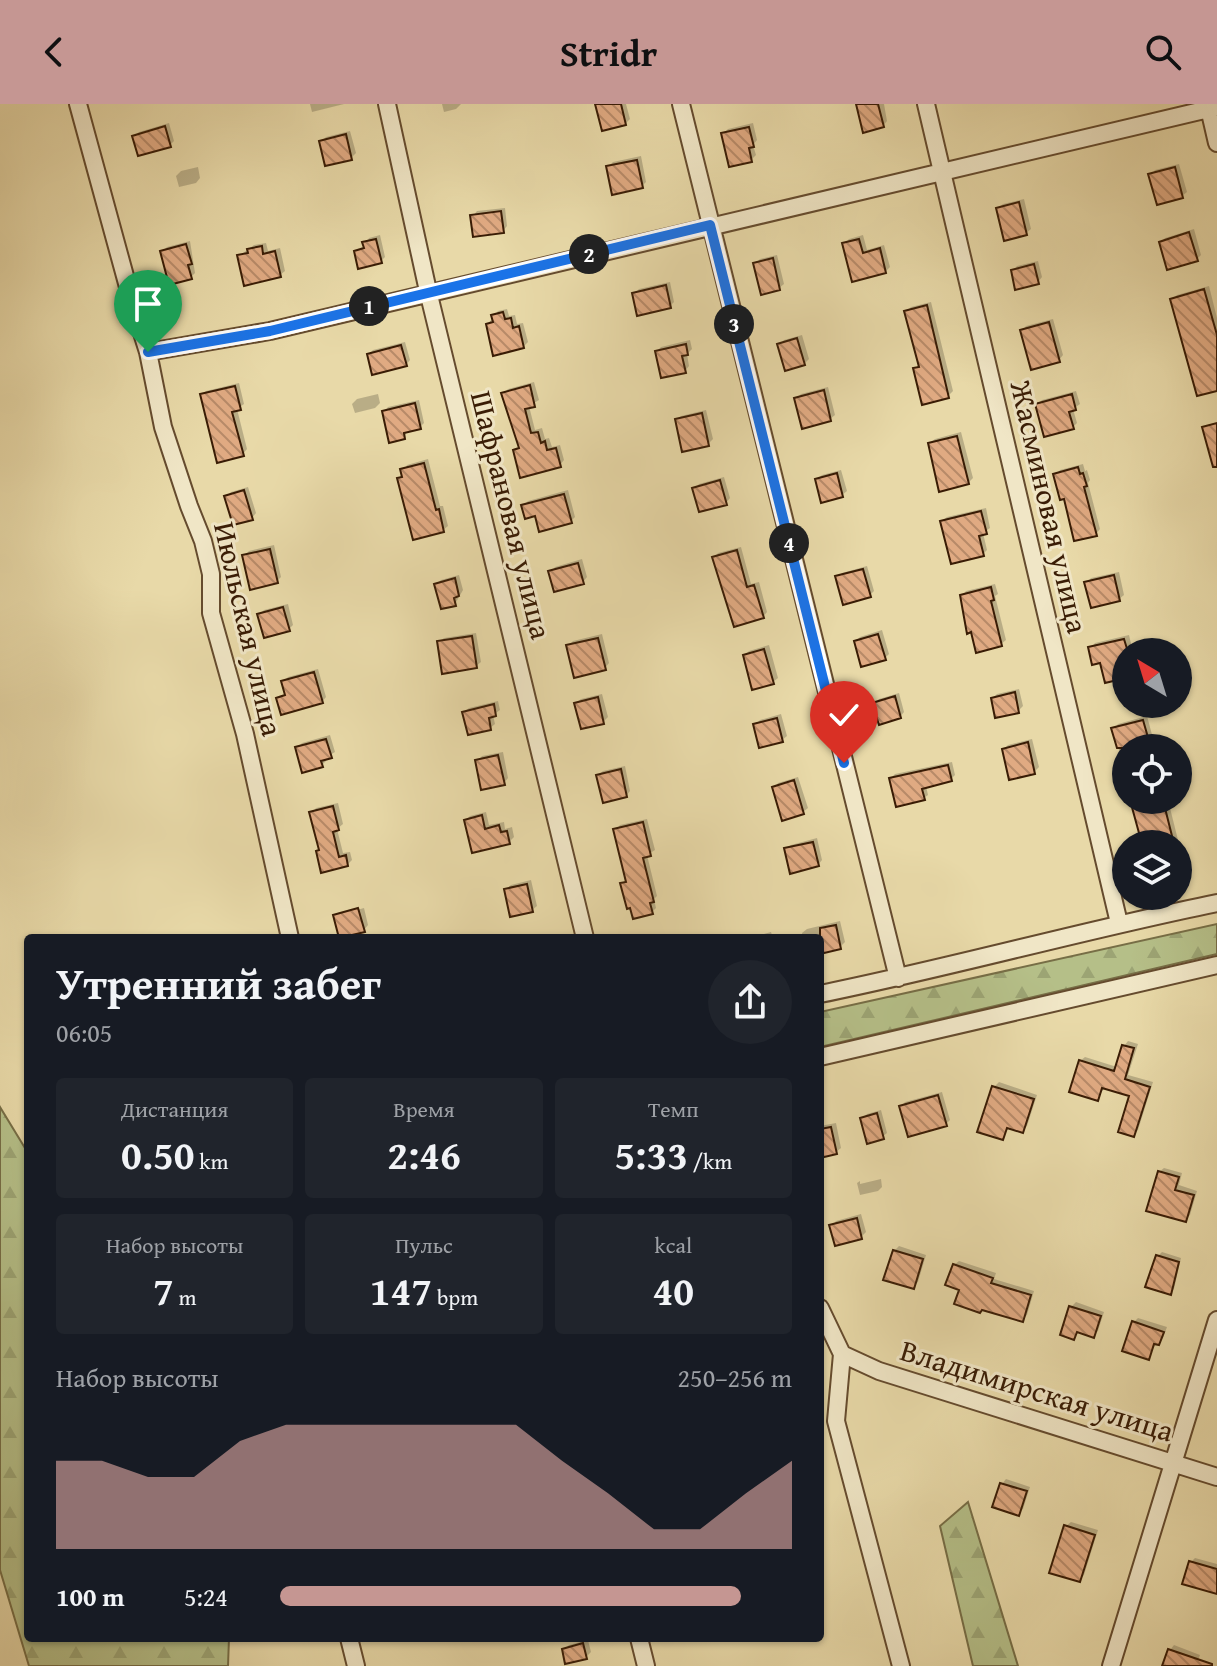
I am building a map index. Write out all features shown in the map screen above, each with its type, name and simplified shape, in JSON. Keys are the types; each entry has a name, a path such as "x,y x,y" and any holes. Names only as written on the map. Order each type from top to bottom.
{"street":[{"name":"Июльская улица","path":"78,104 148,352 163,427 203,541 211,574 211,613 245,734 289,934"},
{"name":"Шафрановая улица","path":"387,104 428,291 584,934"},
{"path":"681,104 898,978"},
{"name":"Жасминовая улица","path":"926,104 1119,923"},
{"path":"148,352 270,331 1211,107 1217,143"},
{"path":"824,993 1119,923 1217,903"},
{"path":"824,1056 1217,965"},
{"path":"824,1316 842,1354 836,1421 901,1666"},
{"path":"1111,1666 1217,1320"},
{"name":"Владимирская улица","path":"842,1354 879,1371 1217,1477"},
{"path":"350,1642 356,1666"},
{"path":"640,1642 646,1666"}],"green space":[{"path":"1217,924 1217,954 824,1046 824,1011"},
{"path":"0,1107 24,1146 24,1642 229,1642 228,1666 29,1666 0,1570"},
{"path":"968,1502 1018,1666 973,1666 940,1526"}],"building":[{"path":"595,104 621,104 626,125 602,131"},
{"path":"856,104 878,104 884,127 863,133"},
{"path":"165,126 171,147 138,156 132,136"},
{"path":"749,127 754,147 749,148 752,162 729,167 721,133"},
{"path":"346,134 352,160 325,166 319,141"},
{"path":"637,160 643,188 612,195 606,166"},
{"path":"1175,167 1183,198 1157,205 1148,174"},
{"path":"1019,202 1027,235 1004,241 996,208"},
{"path":"501,211 504,233 473,237 470,215"},
{"path":"1189,232 1198,261 1167,270 1159,242"},
{"path":"376,239 382,263 358,269 354,251 364,248 362,242"},
{"path":"859,239 863,253 880,248 886,273 852,282 842,243"},
{"path":"186,244 192,264 188,265 192,279 169,285 160,251"},
{"path":"262,246 263,254 275,251 281,277 244,286 237,255"},
{"path":"773,258 780,290 761,295 753,263"},
{"path":"1034,264 1039,284 1015,290 1011,270"},
{"path":"666,285 671,308 637,316 632,293"},
{"path":"1204,289 1217,335 1217,391 1197,396 1170,299"},
{"path":"927,305 949,398 922,405 913,368 919,367 904,311"},
{"path":"503,312 505,319 511,318 513,328 519,326 524,348 493,356 486,324 493,322 491,315"},
{"path":"1049,322 1060,362 1031,370 1020,330"},
{"path":"797,338 805,365 785,371 777,344"},
{"path":"686,344 688,355 682,356 686,373 661,378 655,351"},
{"path":"401,345 407,366 372,375 367,354"},
{"path":"530,385 535,407 525,409 531,433 538,432 547,450 556,448 561,467 520,478 513,450 519,448 501,393"},
{"path":"235,386 241,410 232,412 244,456 217,463 200,394"},
{"path":"824,390 831,421 802,429 794,398"},
{"path":"1072,394 1076,410 1069,412 1074,429 1044,437 1035,404"},
{"path":"415,403 421,429 404,433 405,439 389,443 382,411"},
{"path":"702,413 709,446 682,452 675,419"},
{"path":"1217,423 1217,467 1213,467 1202,427"},
{"path":"957,436 969,484 939,492 928,443"},
{"path":"424,463 444,532 413,540 397,478 402,477 400,469"},
{"path":"1078,467 1087,486 1084,487 1097,536 1074,541 1064,499 1060,500 1053,474"},
{"path":"837,473 843,497 821,503 815,479"},
{"path":"720,480 727,505 699,512 692,488"},
{"path":"244,490 253,520 233,525 224,496"},
{"path":"564,494 572,523 539,532 535,516 525,519 521,505"},
{"path":"981,511 987,534 979,536 984,556 951,564 940,521"},
{"path":"270,549 278,583 250,590 242,555"},
{"path":"737,550 747,587 754,585 764,618 734,627 712,557"},
{"path":"578,563 584,584 554,592 548,571"},
{"path":"863,569 871,597 843,605 835,576"},
{"path":"1114,575 1120,601 1091,608 1084,582"},
{"path":"455,578 459,596 454,598 456,606 441,609 434,584"},
{"path":"991,587 994,600 991,601 1002,646 976,653 971,632 967,634 960,595"},
{"path":"283,607 290,631 264,638 257,614"},
{"path":"878,634 886,660 861,667 854,641"},
{"path":"472,636 477,668 442,674 437,641"},
{"path":"598,638 606,670 574,678 566,645"},
{"path":"1112,642 1112,681 1105,683 1100,663 1092,665 1088,647"},
{"path":"764,649 774,684 752,690 743,655"},
{"path":"314,672 323,703 281,715 276,698 285,695 281,681"},
{"path":"1015,692 1019,713 995,718 991,698"},
{"path":"895,696 901,718 879,725 872,703"},
{"path":"598,697 604,724 581,729 574,703"},
{"path":"494,704 496,716 489,718 491,730 468,735 462,712"},
{"path":"777,718 783,742 759,748 753,724"},
{"path":"1143,720 1147,734 1113,734 1111,728"},
{"path":"326,739 332,758 321,761 323,767 302,773 295,747"},
{"path":"1028,742 1035,774 1009,780 1002,749"},
{"path":"498,755 505,785 481,790 475,760"},
{"path":"948,765 952,781 922,789 925,800 896,807 889,778"},
{"path":"621,769 627,797 603,803 596,775"},
{"path":"794,780 804,814 782,821 772,787"},
{"path":"333,806 339,830 333,832 339,857 346,855 348,866 321,873 316,851 319,850 309,812"},
{"path":"1134,814 1166,814 1170,830 1138,830"},
{"path":"482,815 485,829 499,825 501,832 507,831 510,844 472,853 464,820"},
{"path":"643,822 651,856 643,858 654,902 650,903 653,914 633,919 620,883 626,882 613,829"},
{"path":"813,842 819,866 790,874 784,848"},
{"path":"527,884 533,912 510,917 504,889"},
{"path":"358,908 365,932 338,934 333,915"},
{"path":"836,925 841,949 824,953 824,934 820,934 820,928"},
{"path":"1122,1045 1134,1048 1125,1079 1150,1087 1134,1137 1118,1132 1129,1096 1102,1088 1098,1101 1069,1092 1079,1060 1114,1071"},
{"path":"992,1086 1034,1099 1023,1133 1007,1128 1003,1140 977,1132"},
{"path":"938,1095 947,1126 908,1137 899,1106"},
{"path":"877,1113 884,1139 867,1144 860,1118"},
{"path":"831,1127 837,1154 824,1157 824,1128"},
{"path":"1158,1171 1179,1177 1175,1190 1194,1195 1186,1222 1146,1211"},
{"path":"857,1218 862,1239 835,1246 829,1225"},
{"path":"893,1250 923,1259 914,1289 883,1280"},
{"path":"1156,1255 1179,1262 1171,1295 1145,1287"},
{"path":"953,1264 993,1278 991,1283 1031,1295 1023,1322 954,1304 959,1290 945,1285"},
{"path":"1069,1306 1101,1316 1094,1338 1077,1332 1074,1340 1060,1335"},
{"path":"1132,1321 1164,1332 1159,1345 1154,1344 1149,1360 1122,1351"},
{"path":"1000,1483 1027,1491 1019,1516 992,1507"},
{"path":"1064,1525 1095,1535 1080,1582 1049,1573"},
{"path":"1189,1561 1217,1569 1217,1594 1182,1584"},
{"path":"583,1643 587,1659 565,1664 562,1649"},
{"path":"1168,1649 1212,1664 1212,1666 1162,1666"}],"route":[{"path":"148,352 270,331 710,225 844,763"}]}
